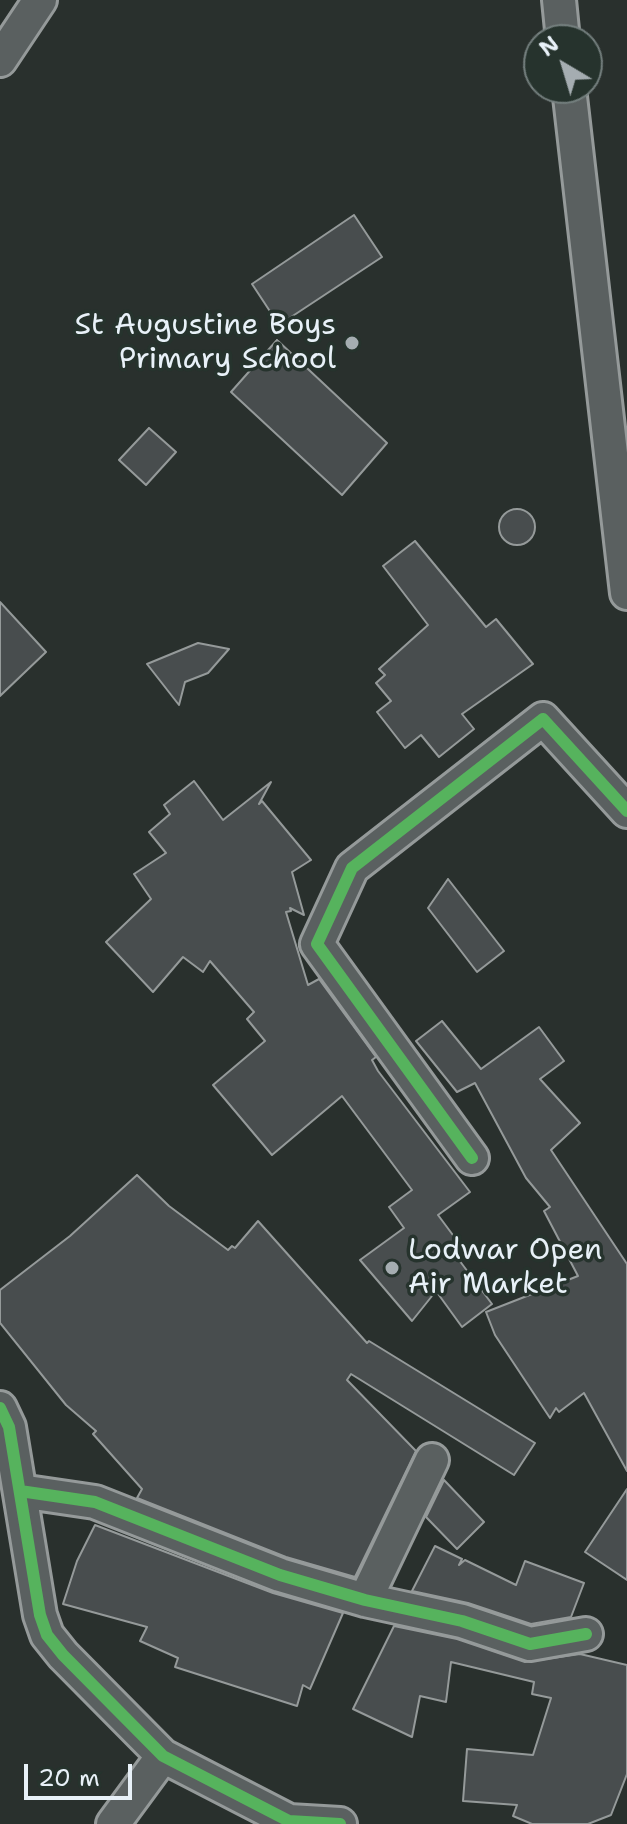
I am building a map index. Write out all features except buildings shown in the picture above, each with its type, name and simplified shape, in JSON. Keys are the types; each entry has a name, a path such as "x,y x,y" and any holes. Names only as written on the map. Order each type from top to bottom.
{"street":[{"path":"0,60 40,0"},
{"path":"559,0 561,24"},
{"path":"571,104 627,593"},
{"path":"472,1158 317,944 352,868 543,719 627,811"},
{"path":"0,1408 9,1427 47,1635 101,1696 163,1756 289,1823 340,1824"},
{"path":"365,1600 432,1460"},
{"path":"20,1491 95,1502 280,1575 365,1600 462,1621 530,1644 586,1634"},
{"path":"113,1824 163,1756"}],"cycle path":[{"path":"472,1158 317,944 352,868 543,719 627,811"},
{"path":"0,1408 9,1427 40,1615 47,1635 63,1655 163,1756 289,1821 340,1824"},
{"path":"20,1491 95,1502 280,1575 365,1600 462,1621 530,1644 586,1634"}],"place":[{"name":"St Augustine Boys Primary School","path":"352,343"},
{"name":"Lodwar Open Air Market","path":"392,1268"}]}
